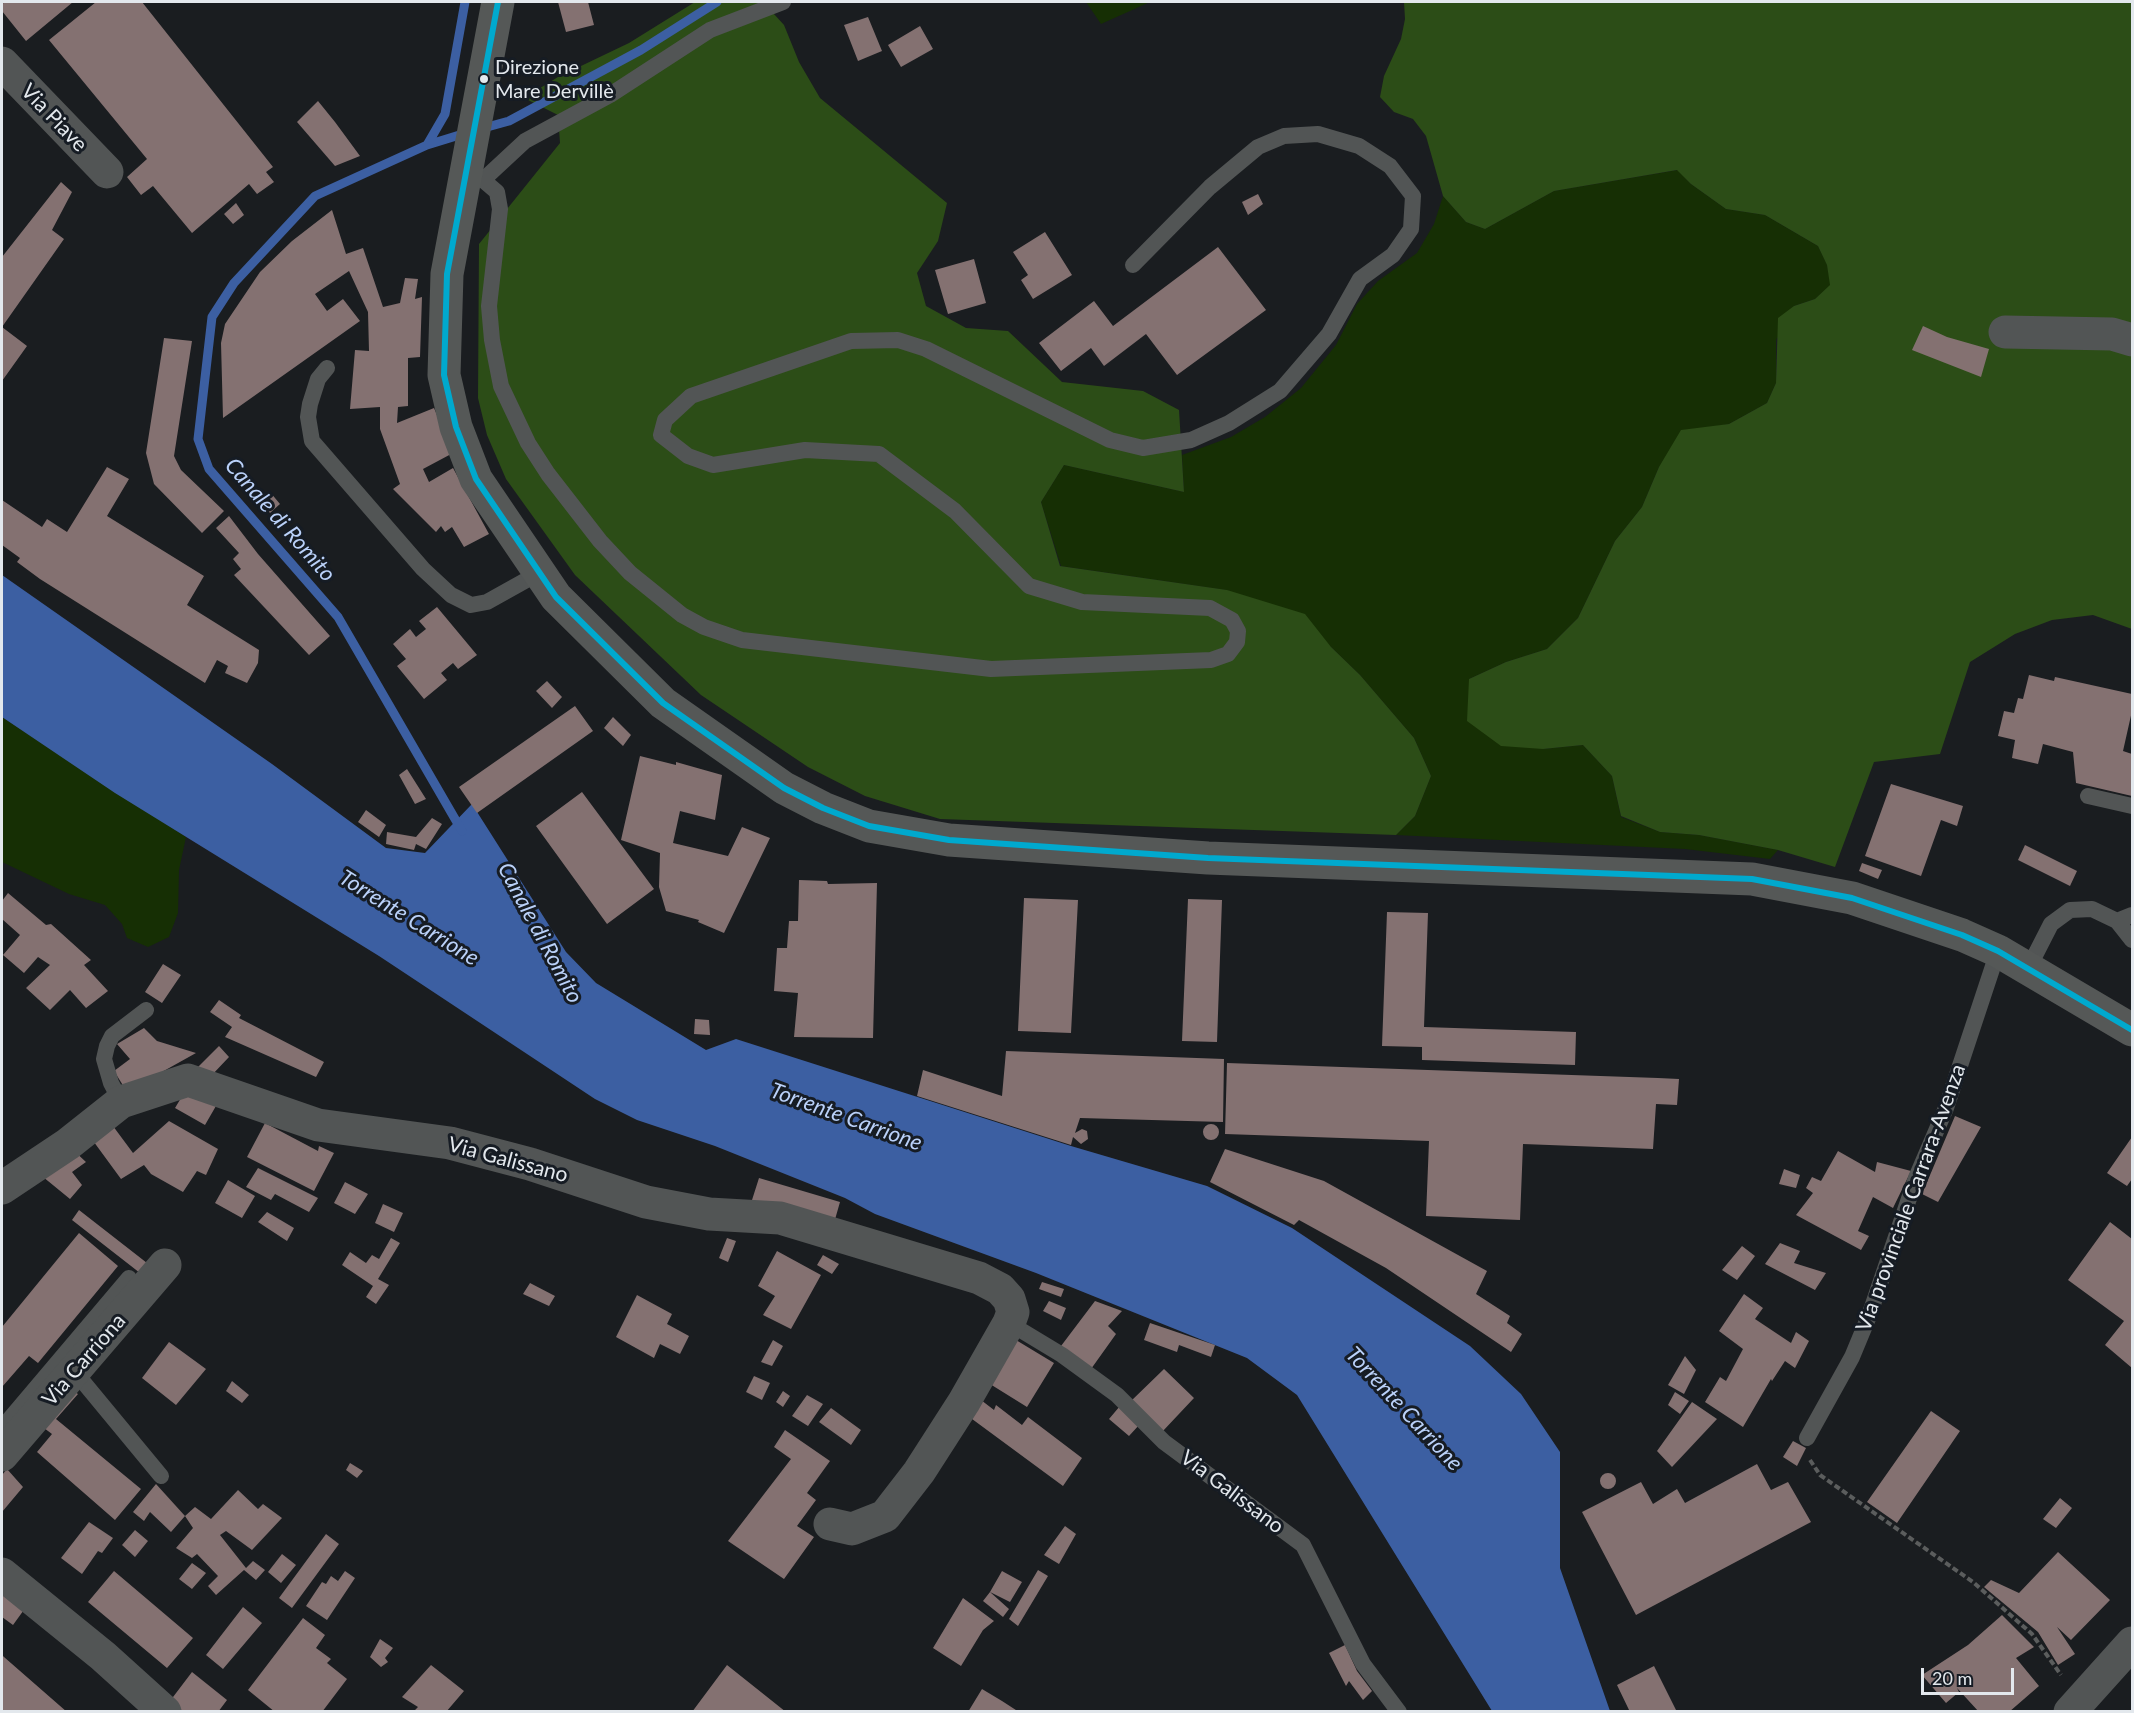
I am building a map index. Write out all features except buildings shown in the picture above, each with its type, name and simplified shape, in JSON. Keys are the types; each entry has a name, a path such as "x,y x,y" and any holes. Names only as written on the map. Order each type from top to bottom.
{"main road":[{"path":"498,2 480,95 472,170 447,274 444,375 456,427 476,479 556,597 663,704 784,788 823,808 869,826 949,840 1208,858 1752,879 1852,898 1962,935 1998,951 2133,1030"}],"street":[{"name":"Via Piave","path":"2,63 107,172"},
{"path":"2005,332 2112,334 2133,340"},
{"name":"Via Galissano","path":"2,1188 68,1144 121,1102 188,1080 318,1125 450,1143 530,1164 646,1203 709,1214 780,1218 988,1282 1009,1299 1013,1312 1009,1323"},
{"name":"Via Carriona","path":"2,1455 165,1265"},
{"path":"830,1524 852,1528 885,1516 920,1472 964,1402 1009,1323"},
{"path":"2,1574 104,1656 165,1712"},
{"path":"2074,1708 2133,1643"}],"lane":[{"path":"783,2 710,30 610,95 472,170 497,192 500,209 489,306 492,340 501,386 528,443 574,508 630,573 682,615 704,627 742,640 991,669 1211,660 1228,654 1237,642 1238,631 1232,620 1210,608 1082,602 1029,586 955,511 879,454 805,450 713,465 687,456 661,435 665,420 691,396 851,341 898,340 926,349 1080,428 1110,440 1143,448 1191,440 1229,423 1280,391 1329,333 1360,279 1393,255 1411,229 1413,196 1390,166 1359,146 1318,134 1284,136 1257,147 1210,187 1133,265"},
{"path":"327,368 318,380 309,404 308,417 312,441 423,569 451,595 471,605 487,602 539,573"},
{"path":"2088,796 2133,806"},
{"path":"2028,969 2051,924 2070,910 2092,909 2125,918 2133,940"},
{"name":"Via provinciale Carrara-Avenza","path":"1808,1438 1852,1357 1869,1316 1916,1178 1946,1108 1998,951"},
{"path":"121,1102 111,1083 104,1059 107,1046 112,1036 146,1010"},
{"path":"2,1428 129,1278"},
{"name":"Via Galissano","path":"1009,1323 1062,1355 1117,1395 1164,1442 1303,1545 1363,1664 1399,1712"},
{"path":"75,1372 161,1476"}],"path":[{"path":"1808,1438 1808,1456 1820,1475 1973,1582 2032,1634 2074,1708"}],"green space":[{"path":"695,2 763,2 784,25 799,62 820,98 947,203 938,241 917,273 926,306 966,328 1008,331 1062,382 1143,391 1179,410 1184,492 1064,465 1041,502 1060,566 1227,590 1305,614 1331,647 1360,675 1414,738 1431,776 1415,816 1396,835 940,819 865,796 808,767 701,695 575,575 506,479 487,435 478,398 479,244 560,143 558,115 524,98 558,77 629,43"},
{"path":"1086,2 1150,2 1101,24"},
{"path":"1404,2 2132,2 2132,629 2093,615 2052,620 2015,634 1970,662 1940,754 1874,762 1835,867 1778,850 1699,835 1660,832 1621,816 1612,776 1583,745 1543,749 1501,746 1467,721 1469,679 1506,662 1547,649 1578,618 1615,541 1642,507 1659,467 1681,430 1729,424 1767,403 1776,383 1778,318 1794,306 1815,299 1830,285 1827,265 1818,246 1765,215 1726,209 1691,184 1677,170 1554,191 1485,229 1466,222 1443,196 1426,136 1413,119 1394,112 1380,97 1384,76 1401,39 1405,19"},
{"path":"1678,170 1691,184 1726,209 1765,215 1818,246 1827,264 1831,285 1815,299 1794,306 1776,340 1776,383 1767,403 1729,424 1709,428 1659,467 1642,507 1615,541 1578,618 1547,649 1506,662 1469,679 1543,749 1583,745 1612,776 1621,817 1660,832 1699,835 1778,850 1770,859 1685,849 1396,835 1415,816 1431,776 1414,738 1360,675 1331,647 1226,590 1061,566 1041,502 1064,465 1184,492 1182,455 1231,437 1265,417 1301,388 1336,345 1357,304 1378,281 1417,253 1434,224 1443,196 1466,222 1485,229 1554,191"},
{"path":"2,717 186,837 179,870 178,913 169,937 148,947 127,938 122,924 105,905 69,894 2,862"}],"water":[{"name":"Torrente Carrione","path":"2,575 272,764 386,848 425,853 472,804 566,952 596,983 706,1050 736,1039 1071,1146 1207,1186 1292,1228 1470,1346 1521,1394 1560,1452 1560,1568 1610,1711 1492,1711 1297,1395 1247,1358 1036,1273 875,1214 845,1198 715,1146 637,1120 595,1099 379,956 115,793 2,717"}],"waterway":[{"path":"427,145 445,114 465,2"},
{"name":"Canale di Romito","path":"480,129 509,121 641,50 717,2"},
{"name":"Canale di Romito","path":"462,831 338,617 209,469 198,439 212,317 234,283 315,196 427,145 466,133"}],"transit line":[{"path":"498,2 447,274 444,375 456,427 476,479 556,597 663,703 784,788 823,808 869,826 949,840 1208,858 1752,879 1852,898 1962,935 1998,951 2132,1030"}],"place":[{"name":"Direzione Mare Dervillè","path":"484,79"}]}
